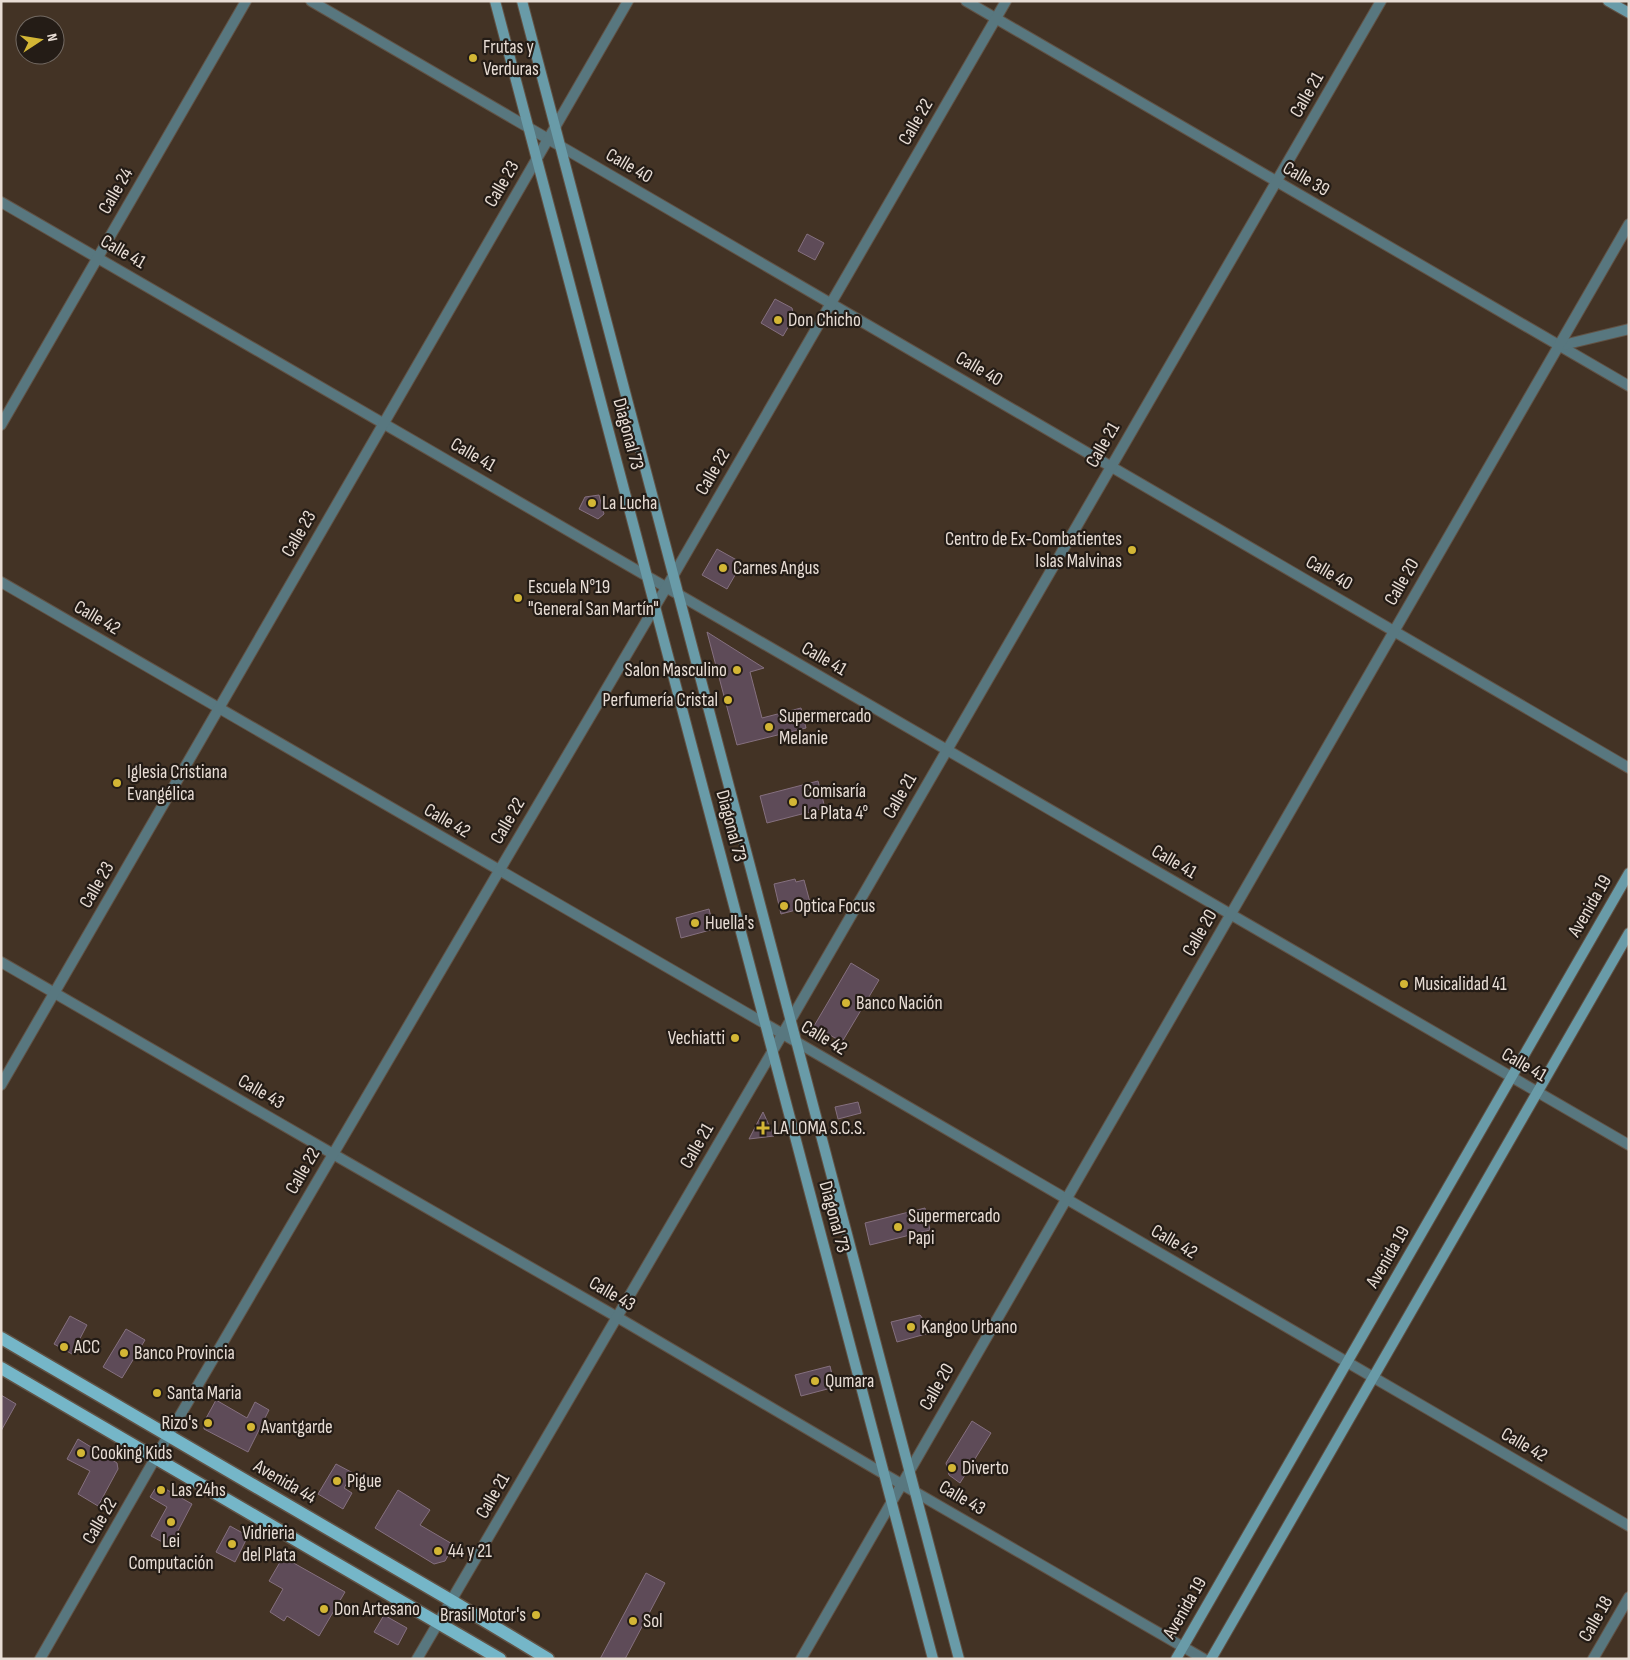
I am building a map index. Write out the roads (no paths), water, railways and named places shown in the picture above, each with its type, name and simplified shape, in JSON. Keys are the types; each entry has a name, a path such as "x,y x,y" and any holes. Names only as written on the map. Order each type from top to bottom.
{"main road":[{"name":"Diagonal 73","path":"495,1 933,1659"},
{"name":"Diagonal 73","path":"522,1 959,1659"},
{"path":"1608,1 1629,13"},
{"name":"Avenida 19","path":"1176,1659 1629,873"},
{"path":"1211,1659 1629,933"},
{"name":"Avenida 44","path":"1,1338 548,1659"},
{"path":"1,1368 500,1659"}],"street":[{"name":"Calle 24","path":"1,425 246,1"},
{"name":"Calle 40","path":"311,1 1629,768"},
{"name":"Calle 23","path":"1,1085 628,1"},
{"name":"Calle 39","path":"966,1 1629,386"},
{"name":"Calle 22","path":"40,1659 168,1436 673,576 1006,1"},
{"name":"Calle 21","path":"417,1659 1381,1"},
{"name":"Calle 41","path":"1,202 1629,1145"},
{"name":"Calle 20","path":"801,1659 1629,224"},
{"path":"1559,346 1629,329"},
{"name":"Calle 42","path":"1,582 1629,1526"},
{"name":"Calle 43","path":"1,962 617,1317 1204,1659"},
{"name":"Calle 18","path":"1593,1659 1629,1597"}],"place":[{"name":"Frutas y Verduras","path":"473,58"},
{"name":"Don Chicho","path":"778,320"},
{"name":"La Lucha","path":"592,503"},
{"name":"Centro de Ex-Combatientes Islas Malvinas","path":"1132,550"},
{"name":"Carnes Angus","path":"723,568"},
{"name":"Escuela N°19 \"General San Martín\"","path":"518,598"},
{"name":"Salon Masculino","path":"737,670"},
{"name":"Perfumería Cristal","path":"728,700"},
{"name":"Supermercado Melanie","path":"769,727"},
{"name":"Iglesia Cristiana Evangélica","path":"117,783"},
{"name":"Comisaría La Plata 4°","path":"793,802"},
{"name":"Optica Focus","path":"784,906"},
{"name":"Huella's","path":"695,923"},
{"name":"Musicalidad 41","path":"1404,984"},
{"name":"Banco Nación","path":"846,1003"},
{"name":"Vechiatti","path":"735,1038"},
{"name":"LA LOMA S.C.S.","path":"763,1128"},
{"name":"Supermercado Papi","path":"898,1227"},
{"name":"Kangoo Urbano","path":"911,1327"},
{"name":"ACC","path":"64,1347"},
{"name":"Banco Provincia","path":"124,1353"},
{"name":"Qumara","path":"815,1381"},
{"name":"Santa Maria","path":"157,1393"},
{"name":"Rizo's","path":"208,1423"},
{"name":"Avantgarde","path":"251,1427"},
{"name":"Cooking Kids","path":"81,1453"},
{"name":"Diverto","path":"952,1468"},
{"name":"Pigue","path":"337,1481"},
{"name":"Las 24hs","path":"161,1490"},
{"name":"Lei Computación","path":"171,1522"},
{"name":"Vidrieria del Plata","path":"232,1544"},
{"name":"44 y 21","path":"438,1551"},
{"name":"Don Artesano","path":"324,1609"},
{"name":"Brasil Motor's","path":"536,1615"},
{"name":"Sol","path":"633,1621"}]}
